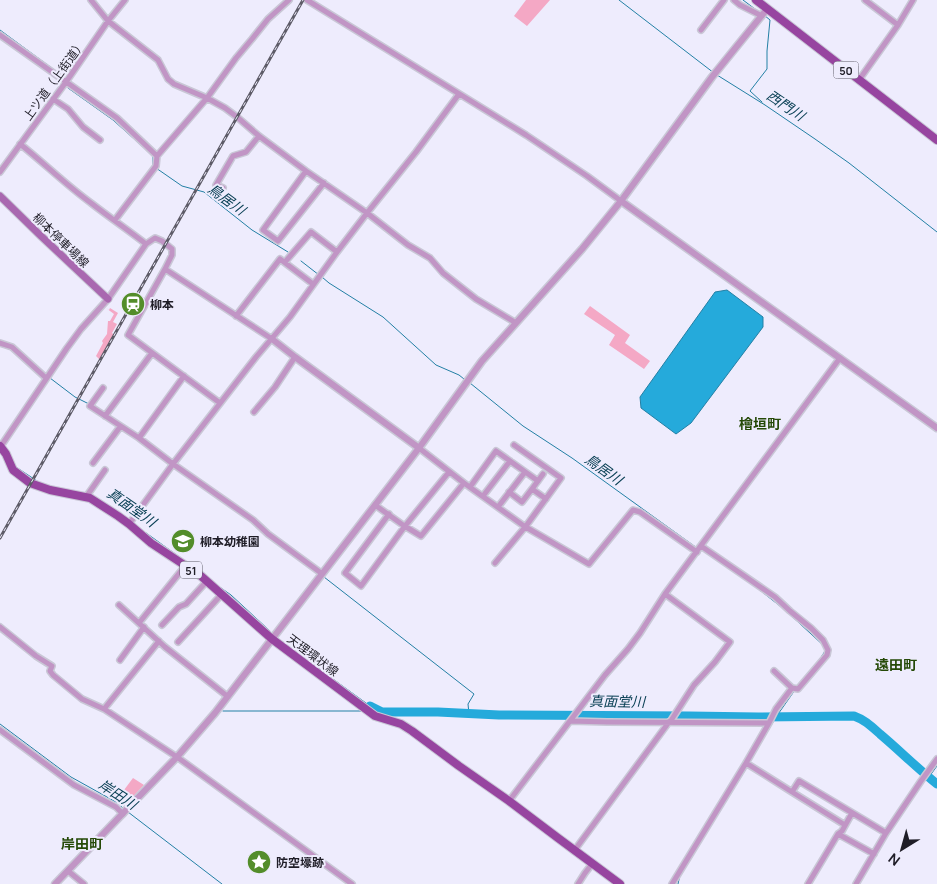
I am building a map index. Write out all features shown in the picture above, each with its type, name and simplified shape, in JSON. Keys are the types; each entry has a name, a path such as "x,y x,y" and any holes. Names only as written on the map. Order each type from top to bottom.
{"main road":[{"name":"50","path":"756,0 764,12 859,80 937,140"},
{"name":"柳本停車場線","path":"0,196 108,299"},
{"name":"天理環状線","path":"0,446 13,470 30,483 50,490 90,498 129,524 151,543 207,581 272,639 375,716 401,724 412,731 620,884"}],"street":[{"path":"91,0 108,22 158,60 168,79 174,84 206,98 237,117 306,171 367,213 408,245 430,258 443,273 476,299 516,323"},
{"name":"上ツ道（上街道）","path":"0,172 125,0"},
{"path":"116,220 156,167 157,156 206,98 268,19 289,0"},
{"path":"307,0 549,150 937,428"},
{"path":"701,30 724,0"},
{"path":"56,884 177,757 215,713 419,448 482,361 582,249 621,201 714,74 764,12 740,5 734,0"},
{"path":"865,0 898,25"},
{"path":"859,80 898,25 913,0"},
{"path":"0,35 117,118 157,156"},
{"path":"129,524 256,356 290,317 337,252 459,94"},
{"path":"53,99 68,109 83,127 100,140"},
{"path":"223,188 216,185 233,156 246,152 259,136"},
{"path":"20,144 91,204 116,220 146,244"},
{"path":"306,171 263,230 278,241 324,183"},
{"path":"285,262 311,232 337,252"},
{"path":"0,446 81,329 108,299 146,244 155,238 172,249 172,255 128,335 220,403"},
{"path":"236,316 280,258 313,284"},
{"path":"166,269 272,339 464,483 526,526 589,564 633,510 640,512 697,552"},
{"path":"0,342 12,347 46,378"},
{"path":"105,416 152,353"},
{"path":"254,412 275,387 295,357"},
{"path":"509,801 605,675 634,641 665,594 840,358"},
{"path":"139,438 184,376"},
{"path":"103,388 90,406 139,438 253,520 268,534 321,573"},
{"path":"93,463 120,427"},
{"path":"495,563 526,526 561,478 514,445"},
{"path":"470,487 496,451 538,481"},
{"path":"483,496 510,461"},
{"path":"86,497 105,470"},
{"path":"388,514 345,573 362,586 405,526 450,472"},
{"path":"498,506 525,472"},
{"path":"509,492 522,502 543,474"},
{"path":"375,505 421,536 464,483"},
{"path":"532,489 546,500"},
{"path":"701,546 775,597 823,640 828,650 827,655 798,690 792,688 774,671"},
{"path":"139,623 185,566"},
{"path":"162,626 207,581"},
{"path":"178,642 222,594"},
{"path":"574,851 670,722 694,685 730,642 665,594"},
{"path":"119,605 159,641 227,696"},
{"path":"0,627 36,656 52,666 50,671 53,675 82,699 104,709 177,757 352,884"},
{"path":"120,660 144,628"},
{"path":"104,709 159,641"},
{"path":"672,884 746,763 774,712 792,688"},
{"path":"571,720 607,722 769,722"},
{"path":"0,730 74,785 125,811"},
{"path":"856,884 886,833 937,759"},
{"path":"746,763 845,825"},
{"path":"792,792 799,781 886,833"},
{"path":"808,884 852,813"},
{"path":"838,834 874,854"},
{"path":"578,884 592,864"},
{"path":"68,871 84,884"}],"shaded area":[{"path":"526,0 550,0 527,26 514,16"},
{"path":"590,306 630,335 625,343 650,361 644,369 609,345 615,335 584,314"},
{"path":"106,308 109,310 110,308 118,313 113,322 117,324 112,333 114,335 100,360 96,356 107,334 108,321 110,321 114,314"},
{"path":"133,778 144,785 127,803 118,798"}],"water":[{"path":"727,290 763,317 763,327 691,423 676,434 641,408 640,397 715,292"}],"waterway":[{"name":"西門川","path":"619,0 714,73"},
{"path":"743,0 759,12"},
{"path":"762,102 750,91 767,69 770,20 764,15"},
{"name":"鳥居川","path":"0,30 64,77"},
{"name":"西門川","path":"717,75 765,105 849,163 937,232"},
{"name":"鳥居川","path":"68,88 113,120 153,156 153,166"},
{"name":"鳥居川","path":"156,168 182,186 204,192 252,230 288,252"},
{"name":"鳥居川","path":"301,261 319,275"},
{"name":"鳥居川","path":"322,277 383,317 436,365 464,379"},
{"path":"50,378 75,397 89,404"},
{"name":"鳥居川","path":"470,383 523,426 572,458 697,548"},
{"name":"真面堂川","path":"14,463 16,467 40,483"},
{"name":"真面堂川","path":"142,530 185,561"},
{"path":"324,577 474,694 468,704 469,714"},
{"name":"真面堂川","path":"214,583 231,595 270,631"},
{"name":"鳥居川","path":"752,584 785,610 823,645"},
{"name":"真面堂川","path":"285,644 370,706"},
{"name":"鳥居川","path":"818,662 825,648"},
{"name":"真面堂川","path":"749,763 776,717 795,690"},
{"name":"真面堂川","path":"370,706 382,712 499,715 854,716 871,726 937,784"},
{"path":"223,711 362,711"},
{"name":"岸田川","path":"0,724 71,777 116,802 123,808"},
{"name":"西門川","path":"929,777 937,766"},
{"name":"真面堂川","path":"710,827 747,767"},
{"name":"岸田川","path":"128,812 222,884"},
{"name":"真面堂川","path":"692,857 697,847"},
{"name":"真面堂川","path":"678,884 680,875"}],"railway":[{"path":"0,538 303,0"}],"place":[{"name":"柳本","path":"133,304"},
{"name":"柳本幼稚園","path":"183,541"},
{"name":"防空壕跡","path":"259,862"}],"district":[{"name":"檜垣町","path":"760,423"},
{"name":"遠田町","path":"896,664"},
{"name":"岸田町","path":"82,843"}]}
